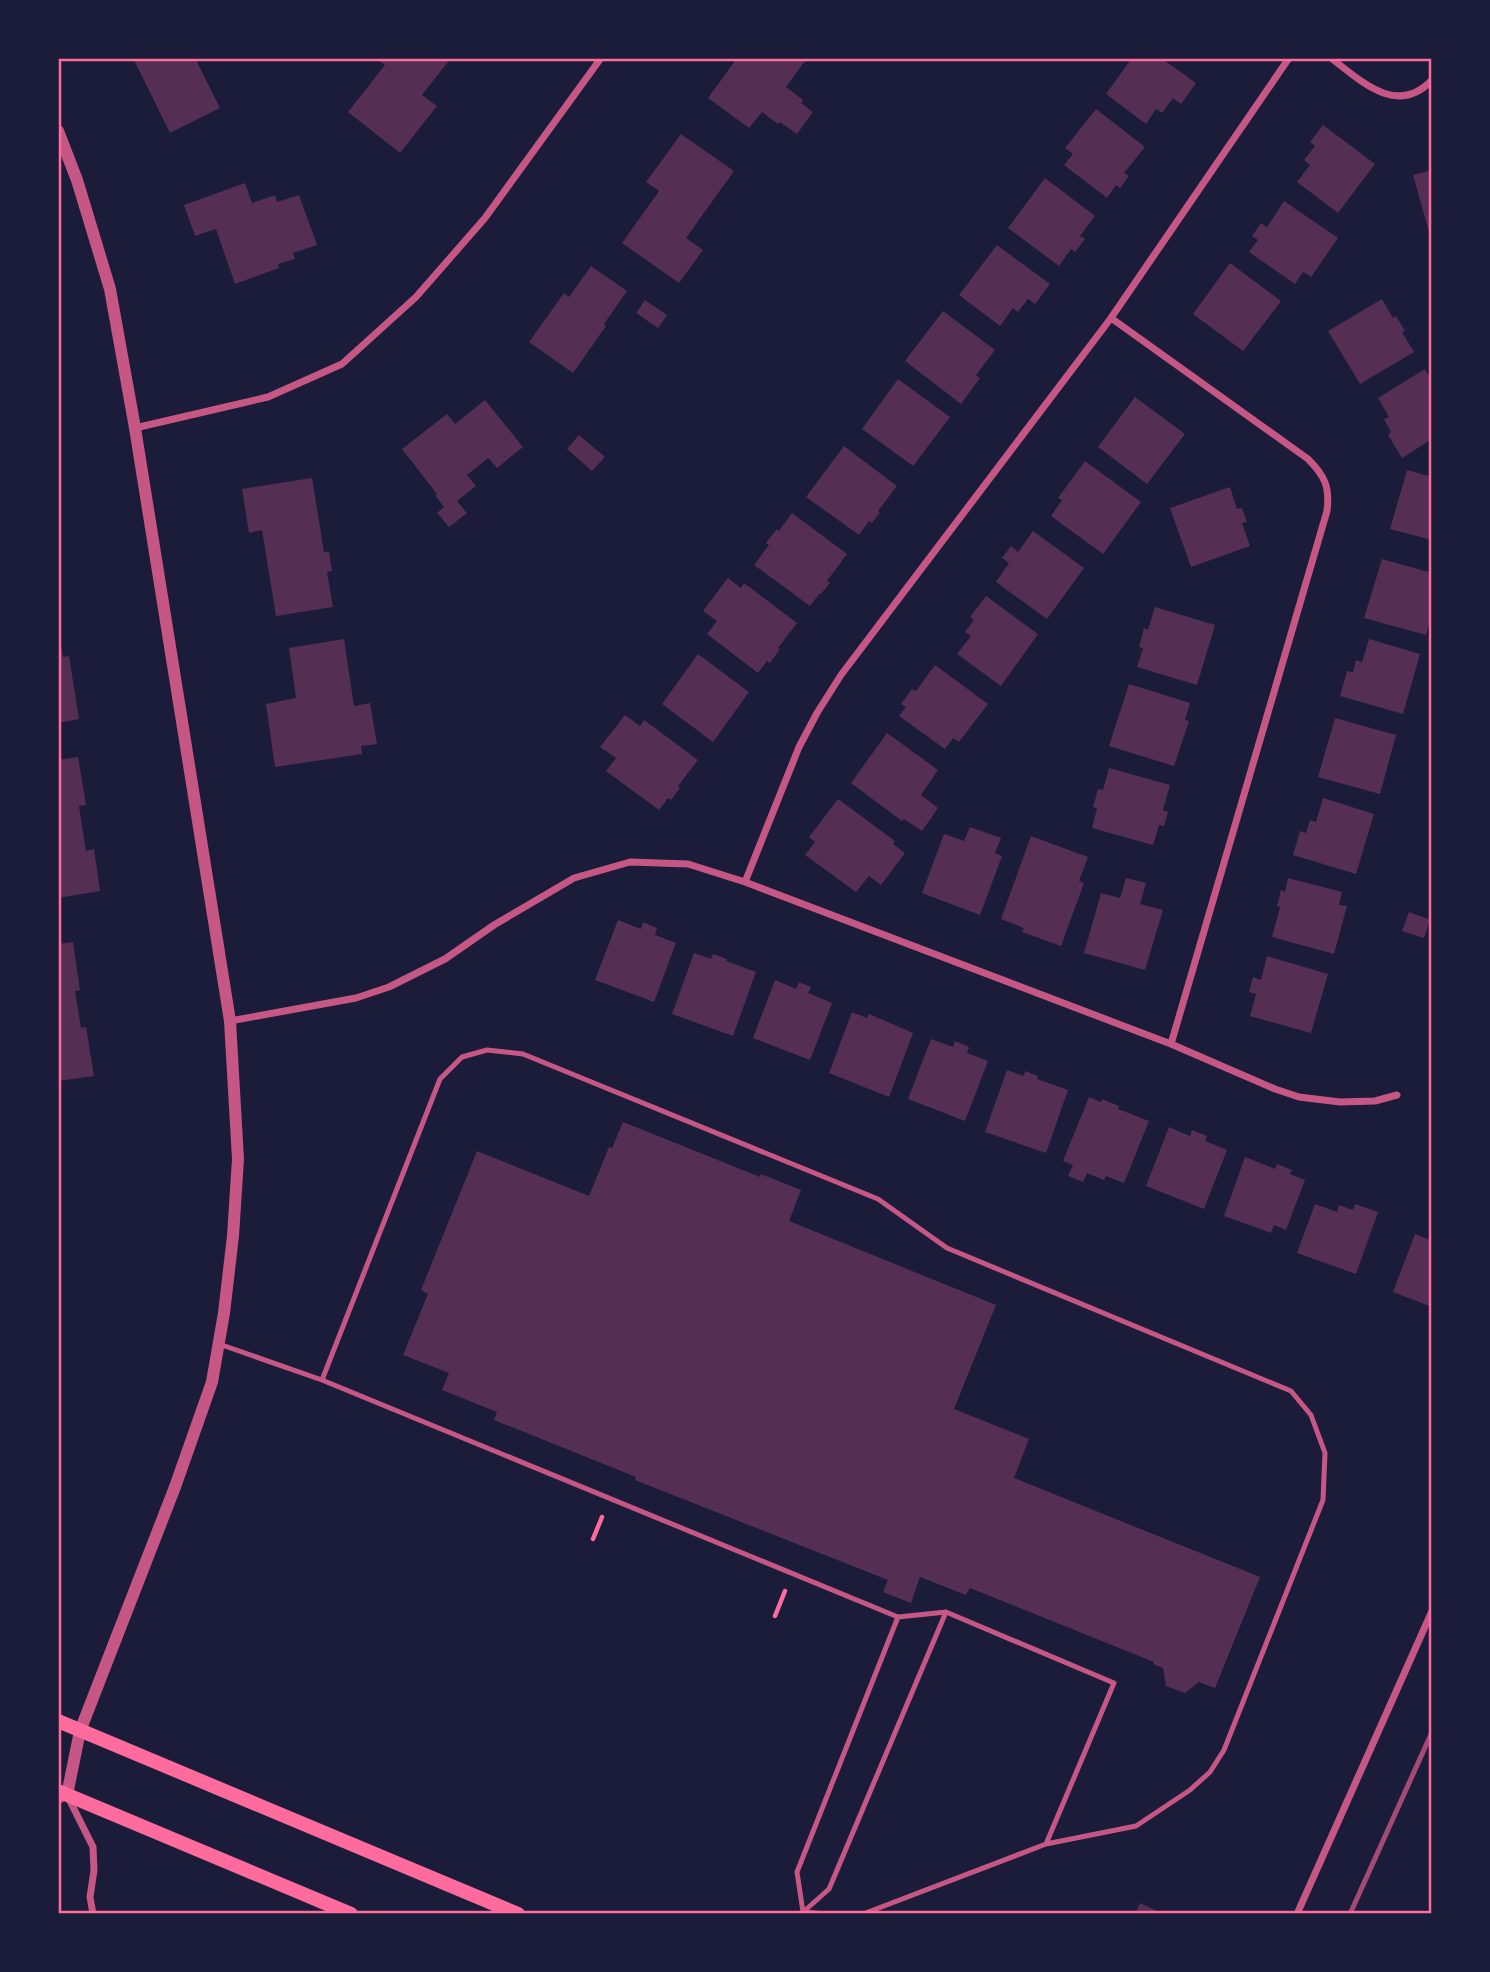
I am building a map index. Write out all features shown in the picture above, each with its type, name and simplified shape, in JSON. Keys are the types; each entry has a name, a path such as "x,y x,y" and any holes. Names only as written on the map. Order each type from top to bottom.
{"main road":[{"path":"58,1721 517,1914"},
{"path":"61,1796 351,1914"}],"street":[{"path":"135,428 268,397 342,364 416,297 485,218 601,58"},
{"path":"744,882 799,747 835,684 1111,318 1289,58"},
{"path":"1331,58 1373,90 1402,98 1425,88 1432,80"},
{"path":"58,131 77,180 110,289 135,428 230,1021 238,1159 233,1236 212,1382 180,1474 80,1731 61,1796 93,1847 94,1870 90,1897 93,1914"},
{"path":"1111,318 1308,459 1322,473 1329,496 1327,511 1171,1044"},
{"path":"230,1021 356,998 389,986 445,959 494,925 574,878 630,862 688,864 744,882 1171,1044 1299,1097 1352,1102 1375,1101 1397,1095"},
{"path":"1297,1914 1432,1611"}],"lane":[{"path":"322,1380 440,1079 462,1057 487,1051 523,1054 878,1199 947,1248 1291,1391 1311,1415 1325,1453 1323,1500 1224,1750 1210,1772 1190,1790 1136,1826 1045,1844 863,1914"},
{"path":"219,1344 322,1380 898,1618 946,1612 1114,1683 1045,1844"},
{"path":"802,1913 829,1889 946,1612"},
{"path":"802,1913 797,1872 898,1618"},
{"path":"802,1913 827,1914"}],"building":[{"path":"133,58 195,58 220,108 170,133"},
{"path":"375,58 451,58 422,95 437,106 400,153 348,112 385,65"},
{"path":"737,58 807,58 786,87 813,112 797,134 762,112 749,128 708,98"},
{"path":"1132,58 1161,58 1196,83 1181,104 1173,98 1162,113 1156,109 1146,124 1106,94"},
{"path":"1096,109 1145,147 1124,173 1129,176 1120,188 1116,185 1107,198 1064,165 1073,154 1065,148"},
{"path":"1323,125 1375,164 1338,213 1297,182 1310,165 1304,160 1315,146 1310,142"},
{"path":"681,134 734,171 686,238 703,250 679,283 622,243 659,191 646,182"},
{"path":"1432,170 1432,239 1431,239 1413,175"},
{"path":"1045,178 1095,216 1080,236 1085,239 1075,252 1071,249 1059,266 1008,228"},
{"path":"245,183 252,203 275,195 277,202 299,195 317,245 293,253 295,259 278,264 279,268 235,284 216,229 195,236 184,205"},
{"path":"1284,201 1338,238 1311,277 1303,272 1295,284 1249,252 1258,240 1252,236 1261,223 1267,227"},
{"path":"997,245 1050,284 1035,304 1028,299 1018,312 1013,308 1000,326 959,295"},
{"path":"1230,263 1281,301 1243,351 1193,314"},
{"path":"591,266 627,291 573,373 529,342 564,293 569,297"},
{"path":"1382,299 1393,318 1396,316 1414,352 1360,384 1328,331"},
{"path":"645,300 667,315 658,328 636,313"},
{"path":"943,311 995,350 976,375 980,378 961,404 905,361"},
{"path":"1425,369 1432,381 1432,439 1402,458 1388,435 1391,432 1384,419 1389,417 1378,398"},
{"path":"898,379 950,417 913,466 862,429"},
{"path":"1135,397 1185,434 1147,484 1098,447"},
{"path":"485,400 523,447 497,468 488,458 467,475 476,486 457,501 467,513 449,527 437,513 444,507 435,495 437,494 402,449 447,414 455,424"},
{"path":"579,435 605,457 592,471 567,449"},
{"path":"844,446 897,486 872,523 869,521 859,535 806,497"},
{"path":"1085,461 1141,502 1103,554 1051,516 1062,500 1058,498"},
{"path":"1407,470 1432,477 1432,540 1390,529"},
{"path":"312,478 324,552 329,552 332,571 327,572 333,607 276,616 262,530 249,533 242,489"},
{"path":"1230,487 1237,509 1242,508 1247,522 1242,523 1250,546 1191,567 1170,508"},
{"path":"792,513 847,554 827,581 830,583 810,606 754,565 769,545 766,543"},
{"path":"1033,531 1084,568 1047,619 996,582 1009,563 1002,558 1011,546 1018,552"},
{"path":"1382,559 1432,573 1432,613 1426,635 1364,618"},
{"path":"728,578 741,588 744,583 797,623 770,663 767,661 758,673 707,634 717,621 703,611"},
{"path":"986,596 1038,634 1001,686 957,654 971,636 965,632 974,620 970,617"},
{"path":"1155,607 1215,625 1197,685 1137,667 1143,648 1139,647 1144,628 1148,630"},
{"path":"58,634 63,657 69,656 79,719 58,723"},
{"path":"344,639 354,706 370,703 377,744 361,746 362,754 275,767 266,704 296,698 289,648"},
{"path":"1369,639 1420,654 1403,714 1340,696 1347,671 1353,672 1356,660 1362,662"},
{"path":"698,654 749,692 713,742 662,704"},
{"path":"935,665 988,704 959,742 953,738 945,749 899,716 906,707 901,704 912,689 916,691"},
{"path":"1129,684 1190,703 1185,720 1189,721 1174,766 1109,746"},
{"path":"625,715 640,726 644,720 698,760 671,800 668,798 659,810 606,771 616,758 600,747"},
{"path":"1335,718 1396,735 1380,794 1318,777"},
{"path":"887,733 938,770 921,795 938,808 922,831 904,819 902,821 851,783"},
{"path":"78,757 86,805 79,806 86,851 94,849 100,891 58,898 58,760"},
{"path":"1109,768 1170,785 1163,810 1168,812 1164,826 1159,825 1153,845 1092,828 1097,808 1093,807 1098,789 1103,790"},
{"path":"1323,798 1374,814 1356,874 1293,855 1300,831 1306,833 1310,820 1316,822"},
{"path":"838,799 895,841 893,844 905,853 881,885 869,876 856,892 805,855 815,842 809,837"},
{"path":"970,827 1001,838 995,853 1002,856 980,915 922,893 944,834 964,841"},
{"path":"1031,836 1088,857 1079,881 1084,883 1061,946 1022,932 1024,928 1001,919"},
{"path":"1126,878 1146,883 1140,904 1163,910 1145,970 1084,953 1101,893 1120,898"},
{"path":"1288,878 1342,892 1339,905 1347,906 1334,954 1272,937 1280,907 1277,906 1281,890 1285,892"},
{"path":"1409,912 1430,920 1424,938 1402,931"},
{"path":"618,920 641,929 643,922 657,928 655,935 676,943 654,1002 595,980"},
{"path":"73,942 80,990 75,991 81,1028 86,1027 94,1076 58,1081 58,944"},
{"path":"694,953 711,959 713,954 756,972 733,1036 672,1014"},
{"path":"1267,956 1328,974 1311,1033 1250,1016 1256,994 1249,992 1253,977 1261,980"},
{"path":"775,980 796,989 799,982 811,987 808,993 832,1003 810,1060 753,1038"},
{"path":"852,1012 867,1018 869,1014 913,1033 889,1097 829,1073"},
{"path":"931,1039 953,1047 955,1041 969,1047 967,1053 988,1061 965,1121 908,1099"},
{"path":"1007,1070 1024,1076 1025,1071 1038,1076 1037,1079 1068,1090 1046,1153 985,1132"},
{"path":"1089,1097 1101,1102 1102,1099 1119,1106 1118,1109 1149,1121 1124,1183 1106,1176 1104,1180 1087,1173 1083,1182 1068,1176 1073,1165 1063,1161"},
{"path":"623,1122 760,1177 761,1174 801,1190 789,1221 996,1305 954,1409 1029,1439 1014,1478 1260,1577 1215,1688 1199,1682 1185,1693 1166,1686 1163,1668 1153,1664 1154,1662 970,1588 966,1595 920,1577 911,1603 883,1592 888,1580 635,1480 636,1477 494,1420 497,1412 442,1390 449,1373 403,1355 428,1294 421,1290 477,1151 589,1196 609,1147 612,1148"},
{"path":"1169,1127 1190,1136 1192,1130 1207,1136 1205,1141 1227,1150 1204,1209 1146,1186"},
{"path":"1245,1157 1275,1169 1277,1164 1292,1170 1290,1174 1305,1180 1286,1230 1274,1225 1271,1233 1224,1216"},
{"path":"1315,1204 1337,1212 1339,1205 1353,1210 1355,1204 1378,1212 1356,1274 1297,1253"},
{"path":"1415,1234 1432,1241 1432,1307 1393,1292"},
{"path":"1140,1903 1164,1914 1135,1914"}],"railway":[{"path":"1350,1914 1432,1732"}]}
